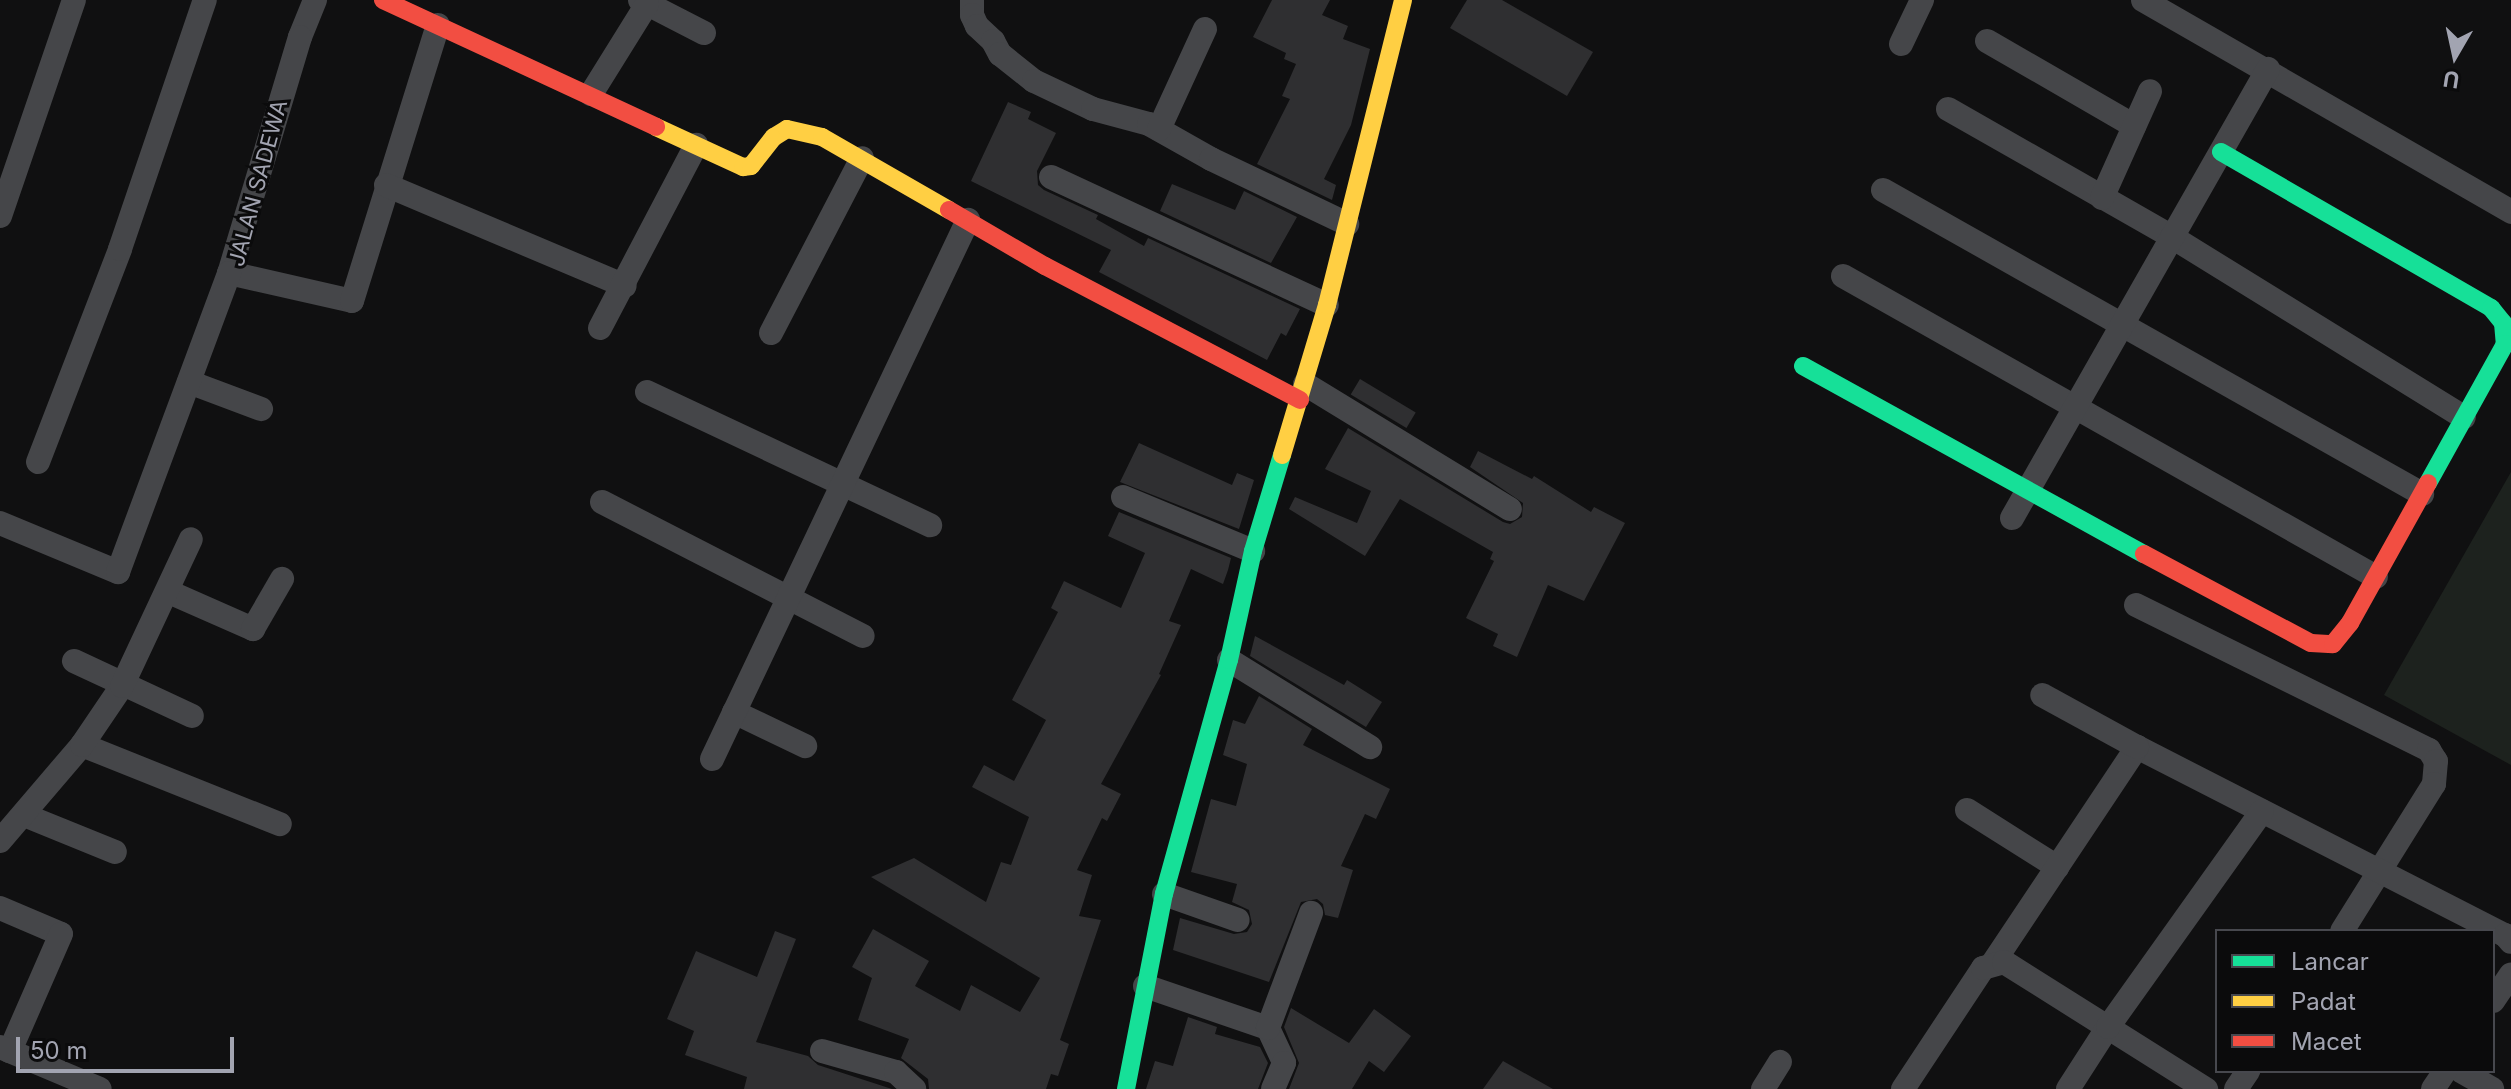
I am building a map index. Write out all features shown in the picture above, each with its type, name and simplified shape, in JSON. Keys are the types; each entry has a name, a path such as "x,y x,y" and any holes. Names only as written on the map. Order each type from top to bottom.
{"street":[{"path":"0,216 74,0"},
{"path":"38,462 120,249 205,0"},
{"name":"JALAN SADEWA","path":"315,0 300,37 229,273 352,301 386,185"},
{"path":"383,0 734,163 751,166 774,137 787,129 822,137 1045,266 1302,392 1510,509"},
{"path":"972,0 972,15 977,26 993,41 1000,54 1034,81 1093,109 1159,129 1347,224"},
{"path":"1126,1089 1164,894 1229,660 1253,551 1327,305 1403,0"},
{"path":"1901,44 1922,0"},
{"path":"2143,0 2268,69 2511,212"},
{"path":"591,94 644,2 704,33"},
{"path":"438,25 386,185 625,286"},
{"path":"1159,129 1205,29"},
{"path":"1987,41 2134,126"},
{"path":"2012,518 2268,69"},
{"path":"2102,198 2150,91"},
{"path":"1948,109 2172,237 2464,417"},
{"path":"600,328 625,286 696,145"},
{"path":"1803,366 2027,492 2322,646 2333,644 2350,623 2508,338 2503,323 2491,308 2221,152"},
{"path":"771,333 862,158"},
{"path":"1051,177 1327,305"},
{"path":"1883,190 2422,494"},
{"path":"712,759 968,220"},
{"path":"0,523 118,572 229,273"},
{"path":"1843,276 2376,577"},
{"path":"189,382 261,409"},
{"path":"647,392 930,525"},
{"path":"1123,497 1253,551"},
{"path":"602,502 863,636"},
{"path":"0,841 82,745 122,686 169,592 191,539"},
{"path":"169,592 253,629 282,579"},
{"path":"2136,605 2429,750 2436,761 2434,784 2382,872 2343,929"},
{"path":"1229,660 1370,747"},
{"path":"74,661 192,716"},
{"path":"2042,695 2137,747 2493,929"},
{"path":"734,712 805,746"},
{"path":"82,745 280,824"},
{"path":"1993,963 2137,747"},
{"path":"1967,810 2057,867"},
{"path":"2068,1089 2108,1027 2262,811"},
{"path":"24,815 115,852"},
{"path":"1164,894 1238,920"},
{"path":"0,908 61,934 5,1049 53,1080 100,1089"},
{"path":"1273,1089 1284,1063 1268,1028 1311,913"},
{"path":"2495,930 2511,942"},
{"path":"1903,1089 1983,968 2004,962 2206,1089"},
{"path":"2495,998 2511,974"},
{"path":"1145,986 1268,1028"},
{"path":"822,1051 896,1072 914,1089"},
{"path":"1763,1089 1780,1062"},
{"path":"2464,1073 2492,1089"}],"shaded area":[{"path":"2511,472 2511,765 2384,695"}],"building":[{"path":"1272,0 1330,0 1322,15 1348,26 1343,39 1370,49 1351,125 1324,179 1336,185 1332,200 1257,164 1290,99 1282,96 1296,64 1284,59 1286,53 1253,37"},
{"path":"1467,0 1502,0 1593,52 1567,96 1450,28"},
{"path":"1008,102 1031,112 1028,119 1056,133 1037,171 1038,185 1044,190 1098,215 1096,219 1144,246 1148,238 1300,309 1286,336 1281,333 1267,360 1099,272 1111,250 971,181"},
{"path":"1172,184 1235,210 1244,191 1297,217 1271,263 1160,211"},
{"path":"1360,379 1416,412 1406,428 1351,394"},
{"path":"1348,428 1503,522 1510,524 1522,517 1523,503 1470,467 1478,451 1532,479 1534,476 1591,512 1594,507 1625,523 1584,601 1548,585 1517,657 1493,646 1498,634 1466,618 1494,561 1490,559 1493,552 1400,499 1365,556 1289,509 1295,497 1357,523 1371,491 1325,469"},
{"path":"1139,443 1232,485 1237,473 1254,480 1239,529 1120,482"},
{"path":"1119,512 1231,558 1228,570 1223,584 1191,569 1169,621 1181,625 1161,675 1101,784 1121,794 1107,821 1102,818 1077,870 1092,875 1079,916 1101,920 1060,1040 1069,1044 1058,1076 1051,1074 1046,1089 929,1089 928,1079 901,1058 909,1039 858,1020 872,978 852,967 873,929 929,961 915,986 960,1011 971,985 1020,1012 1040,978 871,877 914,858 986,902 1001,862 1011,865 1029,817 972,787 984,765 1014,781 1046,720 1012,700 1058,612 1051,608 1064,581 1121,608 1145,553 1108,536"},
{"path":"1255,636 1344,685 1347,680 1382,702 1366,727 1250,656"},
{"path":"1259,696 1312,729 1303,745 1390,789 1376,819 1365,814 1341,866 1353,870 1338,918 1325,915 1323,904 1317,899 1301,902 1269,982 1173,950 1180,918 1234,934 1247,932 1252,924 1249,910 1232,902 1237,884 1191,872 1211,799 1236,806 1247,764 1223,755 1233,720 1245,724"},
{"path":"775,931 796,939 756,1042 808,1056 818,1065 892,1089 744,1089 747,1077 685,1055 694,1031 667,1019 696,951 757,977"},
{"path":"1291,1008 1349,1043 1374,1009 1411,1036 1384,1072 1369,1061 1352,1089 1289,1089 1299,1063 1284,1027"},
{"path":"1188,1017 1217,1027 1215,1034 1260,1047 1268,1063 1258,1089 1146,1089 1155,1061 1173,1066"},
{"path":"1503,1061 1553,1089 1483,1089"}],"traffic: fast":[{"path":"2221,152 2491,308 2503,323 2505,344 2428,483"},
{"path":"1803,366 2144,554"},
{"path":"1126,1089 1164,894 1229,660 1253,551 1282,455"}],"traffic: slow":[{"path":"1282,455 1327,305 1403,0"},
{"path":"656,127 743,167 751,166 774,137 787,129 822,137 949,210"}],"traffic: jam":[{"path":"383,0 656,127"},
{"path":"949,210 1045,266 1300,400"},
{"path":"2144,554 2311,643 2333,644 2350,623 2428,483"}]}
